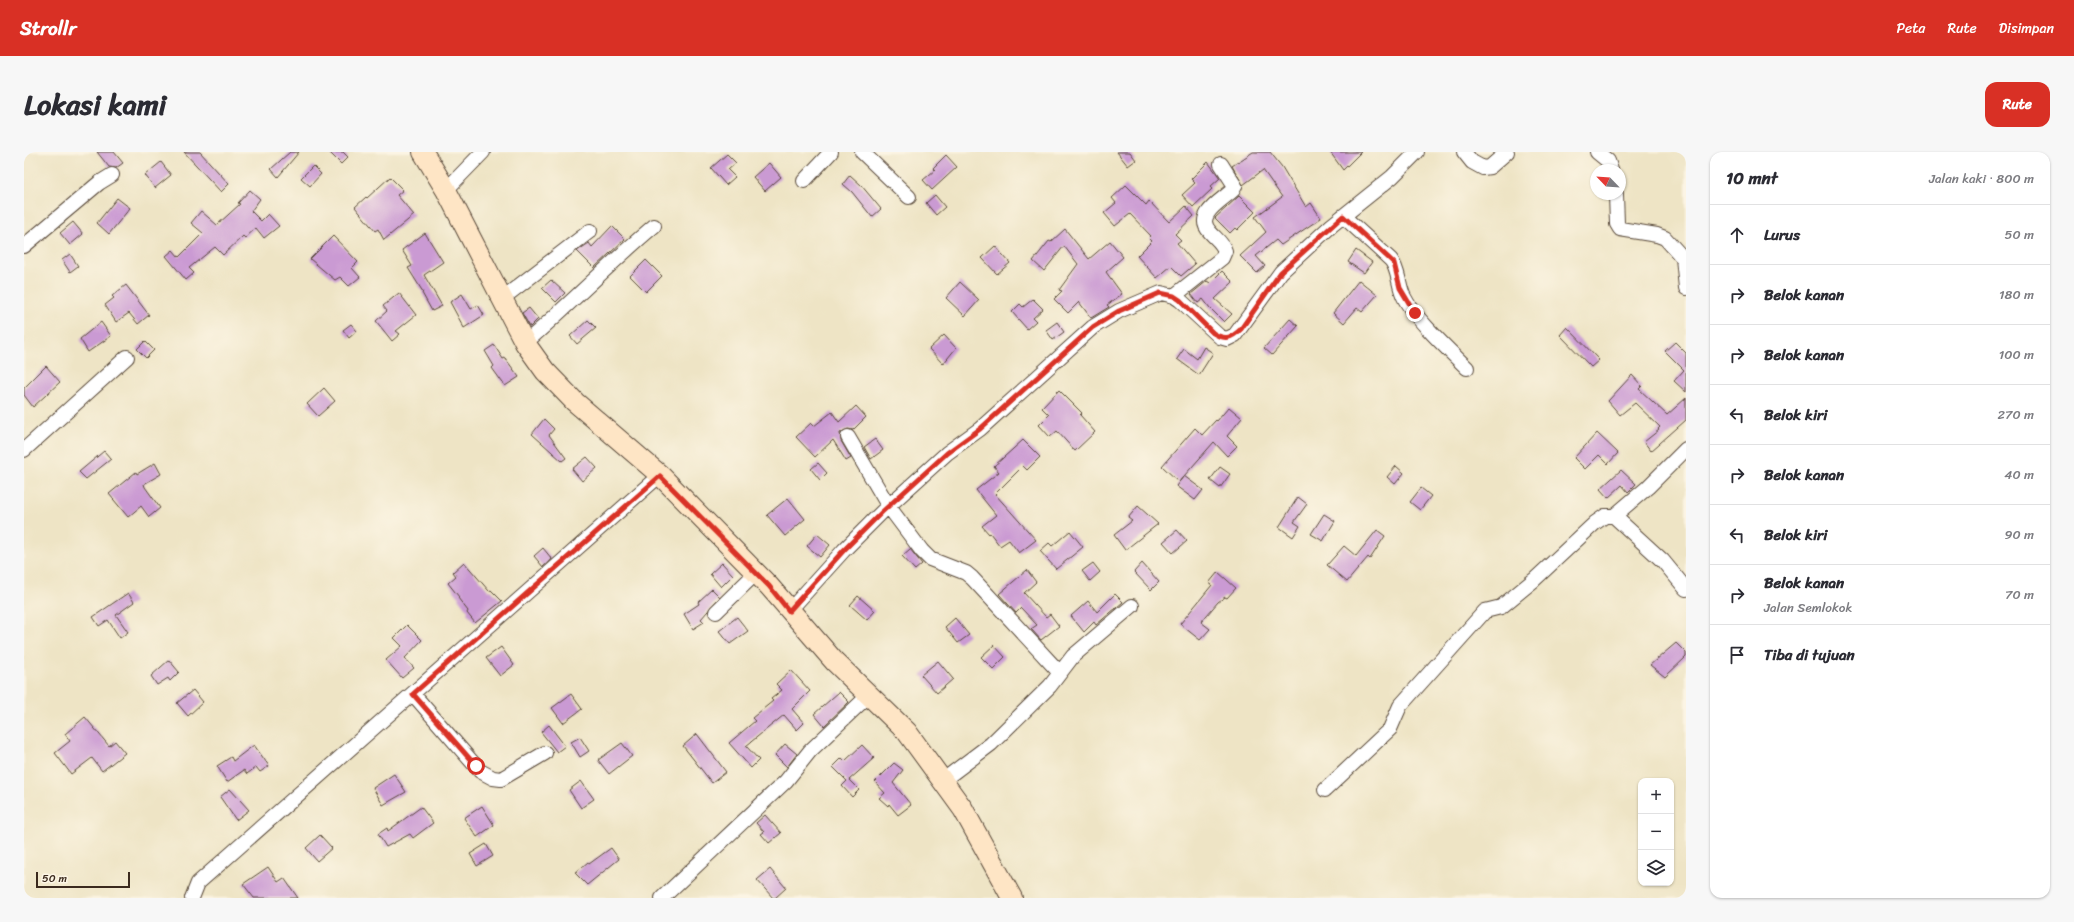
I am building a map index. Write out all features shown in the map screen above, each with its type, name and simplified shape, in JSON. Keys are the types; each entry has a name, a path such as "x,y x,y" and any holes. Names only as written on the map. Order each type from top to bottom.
{"main road":[{"path":"423,152 446,190 525,343 545,371 575,402 660,476 756,573 834,661 907,732 963,809 1012,898"}],"street":[{"path":"446,190 483,152"},
{"path":"804,181 831,152"},
{"path":"862,152 909,197"},
{"path":"789,611 844,550 889,507 947,453 980,429 1093,327 1119,311 1160,293 1174,296 1220,337 1226,338 1235,335 1241,329 1281,272 1343,216 1392,177 1417,152"},
{"path":"1464,152 1472,162 1483,168 1490,167 1507,152"},
{"path":"1597,152 1608,161 1609,164"},
{"path":"1174,296 1222,258 1225,251 1223,244 1209,232 1204,223 1204,217 1208,212 1233,190 1235,186 1221,164"},
{"path":"24,246 99,183 112,174"},
{"path":"1616,200 1617,224 1620,229 1657,235 1665,238 1683,258 1686,288"},
{"path":"1343,216 1392,261 1396,266 1400,288 1408,304 1448,350 1467,368"},
{"path":"525,343 574,301 609,264 654,226"},
{"path":"503,298 590,231"},
{"path":"24,450 127,357"},
{"path":"848,437 889,507 922,550 930,558 966,573 972,578 1060,673"},
{"path":"1324,790 1390,729 1400,706 1485,611 1501,607 1534,580 1595,523 1605,516 1614,516 1648,487 1686,449"},
{"path":"192,898 198,884 660,476"},
{"path":"1614,516 1663,561 1686,589"},
{"path":"716,612 756,573"},
{"path":"942,781 991,744 1050,686 1072,656 1132,606"},
{"path":"413,694 480,771 493,778 501,779 545,753"},
{"path":"662,898 786,781 810,751 869,695"}],"building":[{"path":"97,152 114,152 123,163 116,168 109,167"},
{"path":"184,152 200,152 229,184 221,192"},
{"path":"290,152 299,152 278,177 271,169"},
{"path":"329,152 343,152 348,157 341,164"},
{"path":"1117,152 1130,152 1136,160 1128,166"},
{"path":"1253,152 1270,152 1282,167 1306,207 1311,203 1321,218 1281,245 1276,240 1256,256 1265,266 1257,273 1240,256 1266,232 1255,217 1282,197 1263,170 1243,185 1232,166"},
{"path":"1330,152 1361,152 1343,170"},
{"path":"727,154 736,163 728,170 735,177 726,185 711,168"},
{"path":"946,155 957,167 932,190 923,180 935,170 933,168"},
{"path":"161,162 171,175 155,188 145,175"},
{"path":"1208,162 1220,178 1210,187 1212,189 1193,207 1182,195 1195,183 1191,179"},
{"path":"769,163 781,177 765,191 753,177"},
{"path":"313,166 321,174 310,186 301,178"},
{"path":"850,175 861,185 881,209 872,217 852,192 843,184"},
{"path":"390,177 403,190 397,195 414,215 384,240 378,229 375,231 355,207"},
{"path":"1126,185 1146,205 1149,201 1169,222 1186,206 1194,216 1175,234 1181,240 1177,243 1195,264 1181,276 1171,266 1157,278 1137,256 1152,241 1149,238 1151,236 1130,214 1115,226 1104,213 1116,203 1112,198"},
{"path":"250,190 260,199 251,211 261,221 268,214 279,226 264,238 256,228 245,238 243,236 223,255 215,247 189,268 194,273 186,280 166,256 173,250 179,257 203,233 191,223 201,211 217,225 240,204 238,203"},
{"path":"935,195 945,207 936,215 926,203"},
{"path":"1239,196 1255,212 1237,230 1235,228 1230,233 1215,218"},
{"path":"117,198 130,208 109,234 97,223"},
{"path":"73,222 83,234 70,245 60,233"},
{"path":"612,226 625,239 594,268 577,251 589,243 592,247"},
{"path":"1065,229 1089,259 1110,241 1123,257 1106,272 1122,294 1107,305 1109,307 1091,318 1079,302 1068,313 1054,299 1062,291 1059,290 1078,264 1064,246 1044,271 1033,261 1049,241 1051,242"},
{"path":"425,233 443,262 424,275 442,306 432,311 422,293 423,292 408,268 412,266 402,250"},
{"path":"333,236 358,262 352,268 360,277 349,286 340,277 335,280 310,259"},
{"path":"995,246 1010,263 997,274 982,258"},
{"path":"1356,250 1372,262 1364,273 1348,262"},
{"path":"70,254 78,266 70,272 62,260"},
{"path":"646,260 662,276 646,292 630,276"},
{"path":"1222,271 1233,282 1215,299 1232,314 1224,322 1203,299 1198,303 1191,294 1207,281 1210,283"},
{"path":"551,280 565,293 556,302 542,288"},
{"path":"1359,280 1377,295 1362,312 1357,308 1344,323 1333,313"},
{"path":"960,282 979,300 965,316 946,298"},
{"path":"126,285 149,315 138,324 129,313 116,322 105,305 114,298 112,296"},
{"path":"399,293 416,315 396,331 400,334 392,341 376,321 387,311 383,306"},
{"path":"462,294 471,309 478,305 484,315 464,328 450,302"},
{"path":"1033,299 1043,309 1033,318 1036,321 1027,329 1012,312 1020,304 1023,307"},
{"path":"529,308 538,319 530,327 522,313"},
{"path":"1290,319 1298,326 1272,355 1264,348"},
{"path":"588,320 596,328 577,344 570,336"},
{"path":"101,322 111,336 88,352 80,339"},
{"path":"1057,322 1064,332 1053,340 1046,330"},
{"path":"351,324 357,331 349,338 343,330"},
{"path":"1567,327 1599,360 1591,367 1560,335"},
{"path":"944,335 956,348 943,364 929,349"},
{"path":"145,341 154,350 146,358 137,349"},
{"path":"1675,342 1686,353 1686,392 1674,381 1684,370 1665,351"},
{"path":"494,345 503,359 505,358 519,377 505,386 492,368 494,366 485,351"},
{"path":"1204,347 1213,353 1199,375 1177,359 1184,349 1197,359"},
{"path":"46,366 60,382 33,407 24,395 24,388"},
{"path":"1632,375 1642,386 1639,389 1667,415 1686,398 1686,420 1651,451 1644,442 1659,430 1658,429 1660,427 1635,403 1620,415 1608,401"},
{"path":"324,388 335,401 318,416 307,404"},
{"path":"1059,390 1082,413 1080,415 1095,432 1075,451 1057,431 1050,437 1039,425 1049,415 1042,408"},
{"path":"856,406 866,417 853,430 848,429 840,433 841,441 851,458 846,461 833,440 815,457 796,437 811,423 814,426 832,412 839,422"},
{"path":"1229,407 1242,418 1227,436 1237,446 1227,456 1214,442 1184,476 1203,490 1195,500 1176,486 1183,477 1179,482 1162,466 1195,428 1202,435"},
{"path":"544,419 554,429 549,435 566,458 562,461 532,434"},
{"path":"1597,433 1618,453 1608,464 1599,455 1585,469 1574,458"},
{"path":"875,439 883,450 871,459 864,447"},
{"path":"1023,440 1040,457 1027,470 1023,466 995,494 1036,540 1019,553 1009,540 1000,546 990,533 989,534 982,526 996,515 976,490 999,472 994,466"},
{"path":"104,451 111,459 86,479 79,472"},
{"path":"587,457 597,468 582,481 572,469"},
{"path":"155,463 161,474 144,484 160,508 149,517 141,506 128,517 109,494 136,472 137,474"},
{"path":"818,463 827,473 820,480 811,469"},
{"path":"1396,466 1404,473 1395,484 1387,477"},
{"path":"1220,467 1230,474 1220,488 1210,480"},
{"path":"1621,470 1636,484 1628,492 1622,485 1608,498 1600,489"},
{"path":"1421,488 1431,496 1420,510 1410,502"},
{"path":"1298,497 1307,504 1294,522 1300,526 1293,537 1279,527"},
{"path":"788,498 805,519 785,536 767,515"},
{"path":"1138,506 1158,524 1125,550 1114,535 1132,521 1128,518"},
{"path":"1324,514 1335,521 1323,541 1311,534"},
{"path":"1177,530 1187,541 1173,553 1163,542"},
{"path":"1377,530 1385,536 1370,559 1368,557 1347,582 1327,565 1344,546 1356,556"},
{"path":"1070,531 1083,547 1056,569 1040,551 1049,543 1052,546"},
{"path":"817,534 830,545 820,557 807,546"},
{"path":"543,548 552,559 543,567 534,556"},
{"path":"910,549 922,564 915,570 902,556"},
{"path":"464,562 489,591 491,590 502,601 475,623 467,613 468,611 458,598 459,597 448,583 456,576 453,572"},
{"path":"722,563 733,575 721,587 710,574"},
{"path":"1093,563 1100,572 1090,581 1082,571"},
{"path":"1142,563 1159,582 1151,590 1134,572"},
{"path":"1027,570 1036,582 1024,593 1046,617 1050,614 1059,626 1041,640 1031,629 1037,625 1021,608 1016,613 999,594"},
{"path":"1218,572 1236,588 1227,598 1225,597 1218,602 1201,622 1210,629 1200,640 1180,624 1212,585 1209,583"},
{"path":"712,589 720,597 701,619 704,622 693,629 684,614 699,604 698,602"},
{"path":"128,593 134,602 116,615 128,632 120,638 108,620 99,626 93,617"},
{"path":"1115,594 1123,602 1096,625 1094,622 1084,632 1071,616 1088,601 1097,612"},
{"path":"858,596 875,611 867,620 850,605"},
{"path":"737,617 748,631 730,644 719,631"},
{"path":"955,618 969,635 958,643 945,627"},
{"path":"407,625 422,640 405,658 414,668 402,678 386,660 402,646 394,638"},
{"path":"1676,643 1686,653 1686,657 1665,677 1650,665"},
{"path":"994,645 1005,657 993,669 981,657"},
{"path":"501,647 514,665 500,676 486,658"},
{"path":"169,660 179,672 170,681 168,678 157,685 151,676"},
{"path":"938,661 953,679 937,693 921,675"},
{"path":"791,670 810,691 792,709 804,723 797,730 784,715 746,746 759,760 751,768 729,743 755,721 752,718 773,701 771,699 782,690 776,684"},
{"path":"193,690 203,702 188,716 177,703"},
{"path":"839,692 849,702 824,726 814,714"},
{"path":"571,694 582,709 563,723 552,708"},
{"path":"85,717 109,746 115,741 125,753 102,771 92,758 71,774 55,753 70,741 65,734"},
{"path":"549,725 565,746 557,752 541,732"},
{"path":"697,734 726,772 712,783 683,746"},
{"path":"580,737 589,751 580,757 571,742"},
{"path":"622,743 632,756 609,774 598,760"},
{"path":"785,744 797,754 787,767 775,755"},
{"path":"254,745 269,766 260,772 256,767 247,774 244,770 227,782 217,766 231,757 233,761"},
{"path":"862,745 874,758 849,780 859,790 852,797 842,786 847,781 833,767 842,758 845,761"},
{"path":"894,763 903,770 893,783 911,805 898,815 889,804 888,806 879,798 885,793 875,782"},
{"path":"394,774 406,792 383,805 373,788"},
{"path":"581,781 594,799 581,808 569,790"},
{"path":"230,789 249,810 236,820 220,797"},
{"path":"482,806 494,825 477,837 464,818"},
{"path":"421,807 433,823 413,838 410,834 386,847 378,834 387,828 388,831"},
{"path":"765,815 781,833 769,843 761,834 764,832 756,823"},
{"path":"320,835 332,848 317,861 306,848"},
{"path":"486,844 493,856 477,866 470,854"},
{"path":"611,848 619,859 587,885 575,873 588,862 589,864"},
{"path":"268,867 278,882 284,878 298,898 254,898 243,884"},
{"path":"770,869 786,888 775,898 773,898 757,880"}],"route":[{"path":"476,766 413,694 660,476 769,586 789,611 844,550 882,512 947,453 980,429 1093,327 1119,311 1160,293 1174,296 1180,300 1201,322 1220,337 1226,338 1235,335 1263,299 1272,283 1281,272 1321,234 1343,216 1392,260 1396,266 1398,284 1408,304 1415,313"}]}
